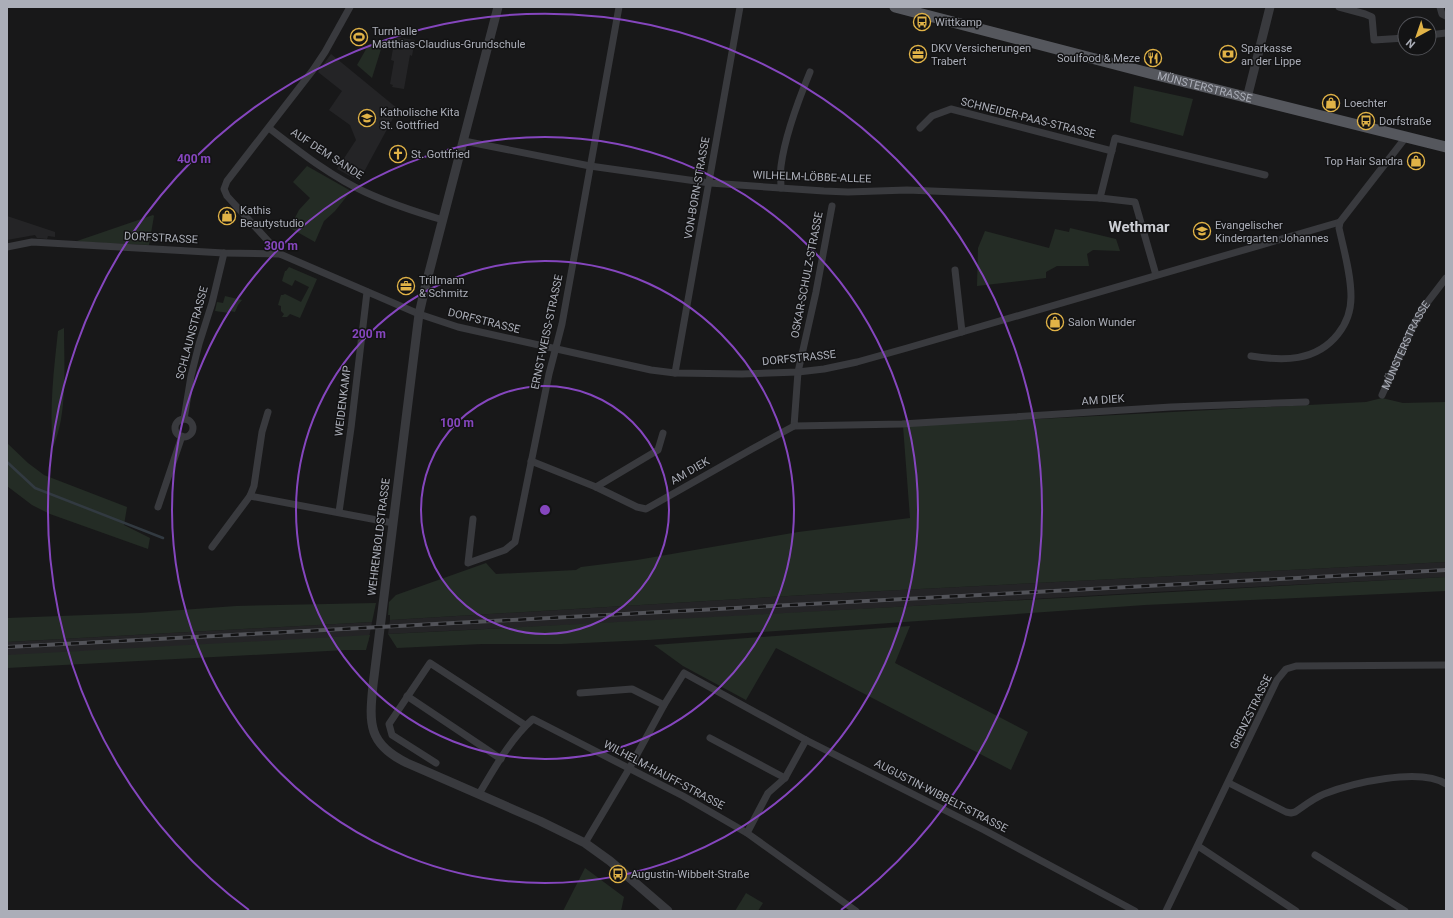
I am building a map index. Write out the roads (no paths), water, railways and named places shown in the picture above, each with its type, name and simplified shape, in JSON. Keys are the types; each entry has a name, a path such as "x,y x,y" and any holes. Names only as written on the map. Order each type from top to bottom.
{"main road":[{"name":"MÜNSTERSTRASSE","path":"895,7 1247,98 1446,147"}],"street":[{"path":"280,254 227,196 224,188 227,182 313,70 325,52 350,7"},
{"name":"WEHRENBOLDSTRASSE","path":"498,7 420,314 370,719 373,730 381,744 392,755 557,829 584,843 616,866 668,911"},
{"name":"ERNST-WEISS-STRASSE","path":"473,519 468,563 505,550 515,542 549,374 562,324 619,7"},
{"name":"VON-BORN-STRASSE","path":"675,373 710,183 740,7"},
{"path":"1247,98 1270,7"},
{"path":"1339,7 1372,17 1374,40 1397,39"},
{"path":"1440,7 1442,14 1446,16"},
{"path":"781,188 781,166 796,110 810,72"},
{"name":"SCHNEIDER-PAAS-STRASSE","path":"920,128 932,116 951,109 1112,151"},
{"name":"AUF DEM SANDE","path":"269,128 311,159 364,192 408,210 443,220"},
{"path":"1251,356 1274,359 1308,356 1327,346 1340,331 1349,313 1351,297 1350,284 1339,228 1340,222 1406,137"},
{"path":"1100,198 1116,138 1265,176"},
{"name":"WILHELM-LÖBBE-ALLEE","path":"464,141 590,166 710,183 848,192 907,190 1100,198 1134,202 1156,275"},
{"name":"OSKAR-SCHULZ-STRASSE","path":"794,426 798,372 816,292 832,206"},
{"name":"DORFSTRASSE","path":"7,247 32,242 224,253 280,254 420,314 458,327 651,370 675,373 742,374 798,372 824,369 857,362 1059,305 1156,275 1340,222"},
{"name":"SCHLAUNSTRASSE","path":"184,419 190,376 212,304 224,253"},
{"path":"955,270 962,332"},
{"name":"MÜNSTERSTRASSE","path":"1382,395 1413,326 1423,308 1446,278"},
{"name":"WEIDENKAMP","path":"340,512 367,292"},
{"name":"AM DIEK","path":"531,461 596,487 637,507 646,509 752,448 794,426 902,424 1171,407 1306,402"},
{"path":"212,547 250,496 254,486 262,432 268,412"},
{"name":"SCHLAUNSTRASSE","path":"184,419 191,422 193,429 189,435 182,436 177,432 176,426 179,421 184,419"},
{"path":"596,487 658,450 663,433"},
{"name":"SCHLAUNSTRASSE","path":"158,507 182,436"},
{"path":"250,496 393,523"},
{"path":"436,763 392,735 389,724 430,663 526,725 500,759 478,794"},
{"name":"GRENZSTRASSE","path":"1166,911 1229,783 1277,680 1286,669 1296,666 1446,665"},
{"name":"AUGUSTIN-WIBBELT-STRASSE","path":"584,843 629,768 664,705 684,674 806,740 984,830 1135,911"},
{"path":"580,693 632,688 664,705"},
{"path":"407,696 500,759"},
{"name":"WILHELM-HAUFF-STRASSE","path":"526,725 533,719 683,796 747,833 856,911"},
{"path":"710,738 785,778"},
{"path":"747,833 768,793 785,778 806,740"},
{"path":"1229,783 1286,812 1291,813 1322,795 1372,780 1425,777 1446,784"},
{"path":"1198,846 1296,911"},
{"path":"1315,855 1397,909 1406,911"}],"waterway":[{"path":"7,462 35,488 163,538"}],"railway":[{"path":"7,647 1446,570"}],"place":[{"name":"Wittkamp","path":"922,22"},
{"name":"Turnhalle Matthias-Claudius-Grundschule","path":"359,37"},
{"name":"DKV Versicherungen Trabert","path":"918,54"},
{"name":"Sparkasse an der Lippe","path":"1228,54"},
{"name":"Soulfood & Meze","path":"1153,58"},
{"name":"Loechter","path":"1331,103"},
{"name":"Katholische Kita St. Gottfried","path":"367,118"},
{"name":"Dorfstraße","path":"1366,121"},
{"name":"St. Gottfried","path":"398,154"},
{"name":"Top Hair Sandra","path":"1416,161"},
{"name":"Kathis Beautystudio","path":"227,216"},
{"name":"Evangelischer Kindergarten Johannes","path":"1202,231"},
{"name":"Trillmann & Schmitz","path":"406,286"},
{"name":"Salon Wunder","path":"1055,322"},
{"name":"Augustin-Wibbelt-Straße","path":"618,874"}],"district":[{"name":"Wethmar","path":"1139,227"}]}
